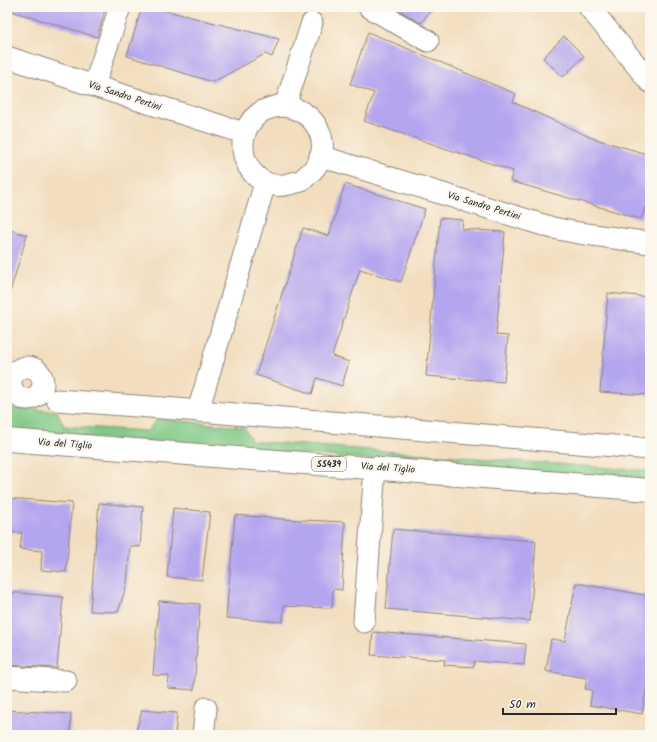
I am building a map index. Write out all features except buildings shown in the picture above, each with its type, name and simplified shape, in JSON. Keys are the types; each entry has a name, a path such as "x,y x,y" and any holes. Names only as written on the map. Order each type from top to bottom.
{"main road":[{"name":"Via del Tiglio","path":"7,440 375,467 650,490"}],"street":[{"path":"94,86 120,7"},
{"path":"369,7 428,41"},
{"path":"590,7 650,82"},
{"path":"285,106 312,23"},
{"name":"Via Sandro Pertini","path":"7,57 244,133"},
{"path":"278,106 285,106 293,107 307,114 313,120 320,133 322,141 320,156 316,168 302,181 282,186 265,183 254,175 248,166 242,149 244,133 249,123 261,112 278,106"},
{"name":"Via Sandro Pertini","path":"320,156 553,228 579,234 650,243"},
{"path":"198,411 265,183"},
{"path":"57,400 50,395 43,383 42,376 34,368 21,368 16,371 11,382 12,389 14,393 21,398 28,399 176,409 650,449"},
{"path":"28,399 35,397 40,393 43,383"},
{"path":"364,622 375,467"},
{"path":"7,677 66,681"},
{"path":"203,735 206,708"}],"green space":[{"path":"7,408 57,411 64,426 147,431 157,419 244,427 252,441 650,471 650,481 7,431"}]}
